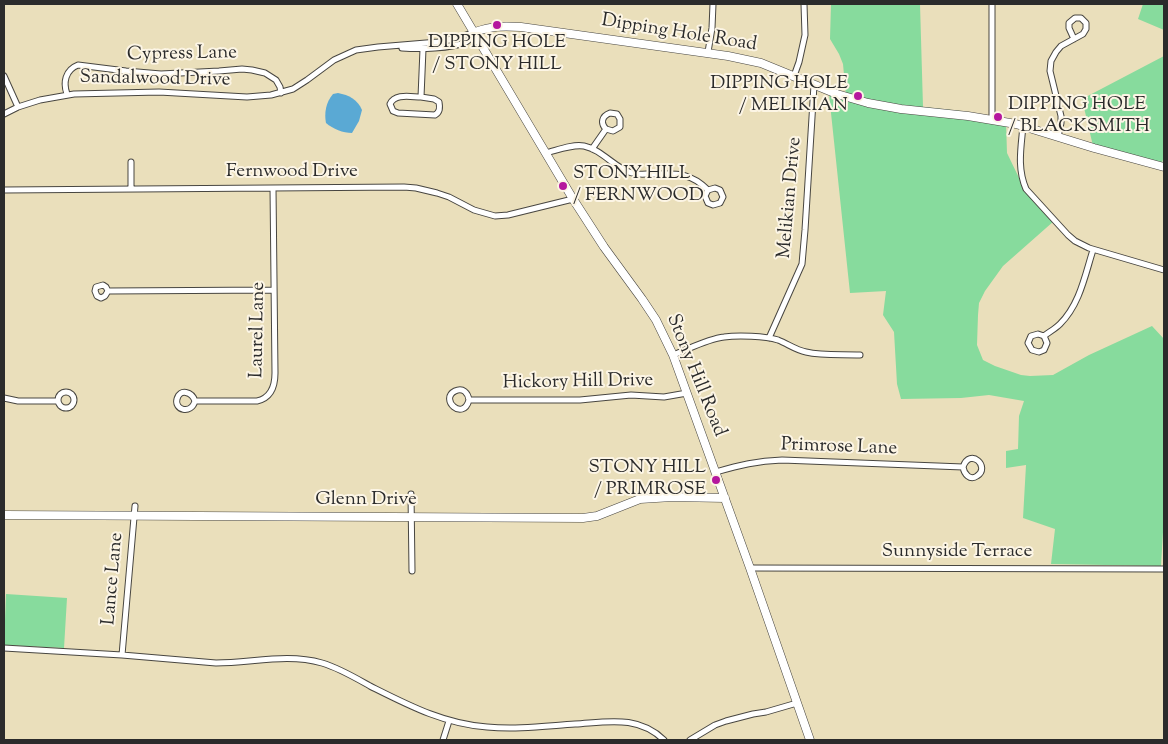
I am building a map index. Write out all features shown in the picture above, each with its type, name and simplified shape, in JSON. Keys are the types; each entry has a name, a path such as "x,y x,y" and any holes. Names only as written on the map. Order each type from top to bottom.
{"main road":[{"name":"Stony Hill Road","path":"457,4 573,199 604,247 654,316 673,355 810,740"},
{"name":"Dipping Hole Road","path":"475,32 489,27 520,26 708,52 762,63 814,85 854,99 885,107 968,116 1016,124 1164,167"},
{"name":"Glenn Drive","path":"4,515 583,518 597,516 640,499 672,497 725,498"}],"street":[{"path":"708,52 713,4"},
{"path":"794,76 805,35 804,4"},
{"path":"992,4 992,120"},
{"path":"392,46 438,42 475,32"},
{"path":"392,46 424,49 440,47 469,40 475,32"},
{"path":"1058,136 1061,116 1050,71 1051,61 1061,46 1074,38"},
{"name":"Sandalwood Drive","path":"4,114 40,100 67,94 159,92 260,97 293,89 341,56 364,48 392,46"},
{"path":"421,97 424,49"},
{"name":"Cypress Lane","path":"67,94 64,85 66,77 73,67 78,65 161,74 252,70 265,73 276,80 281,93"},
{"path":"4,76 18,107"},
{"name":"Melikian Drive","path":"769,338 802,264 814,85"},
{"path":"396,97 421,97 434,99 438,102 439,113 435,115 398,113 394,111 390,104 396,97"},
{"path":"1023,126 1020,169 1022,179 1026,188 1068,235 1093,250 1164,270"},
{"path":"592,149 606,129"},
{"path":"546,153 573,146 583,146 592,149 631,173 683,175 696,180 708,190"},
{"path":"130,162 131,189"},
{"name":"Laurel Lane","path":"195,401 262,400 270,394 275,381 273,188"},
{"name":"Fernwood Drive","path":"4,190 416,188 449,197 474,210 495,216 508,215 573,199"},
{"path":"1044,336 1060,324 1076,301 1093,250"},
{"path":"108,291 274,290"},
{"path":"673,355 725,336 769,338 809,353 860,355"},
{"name":"Hickory Hill Drive","path":"470,400 580,400 631,395 664,397 687,392"},
{"path":"4,398 18,401 57,401"},
{"name":"Primrose Lane","path":"716,472 745,463 765,460 962,467"},
{"path":"411,494 412,572"},
{"name":"Lance Lane","path":"122,655 135,506"},
{"name":"Sunnyside Terrace","path":"750,568 1164,569"},
{"path":"4,648 230,663 296,658 332,666 412,707 449,721 497,728 623,722 646,727 656,732 664,740"},
{"path":"690,740 715,725 726,721 796,703"},
{"path":"443,740 449,721"}],"green space":[{"path":"831,4 920,4 923,107 961,111 1006,122 1007,153 1021,182 1054,221 1003,266 985,291 979,303 977,345 983,360 1021,375 1053,375 1089,355 1152,326 1164,339 1164,515 1161,566 1051,564 1055,529 1023,518 1026,465 1006,468 1006,451 1018,449 1019,416 1024,401 989,395 961,398 901,399 897,384 894,332 883,315 886,291 850,293 829,94 846,96 843,64 830,39"},
{"path":"1143,4 1164,4 1164,30 1138,19"},
{"path":"1164,56 1164,155 1161,168 1093,146 1082,99"},
{"path":"6,594 67,598 64,648 4,645"}],"water":[{"path":"338,93 353,98 362,110 359,121 352,133 338,130 326,123 325,112 327,104 333,94"}],"place":[{"name":"DIPPING HOLE / STONY HILL","path":"497,25"},
{"name":"DIPPING HOLE / MELIKIAN","path":"858,96"},
{"name":"DIPPING HOLE / BLACKSMITH","path":"998,117"},
{"name":"STONY HILL / FERNWOOD","path":"563,186"},
{"name":"STONY HILL / PRIMROSE","path":"716,480"}]}
